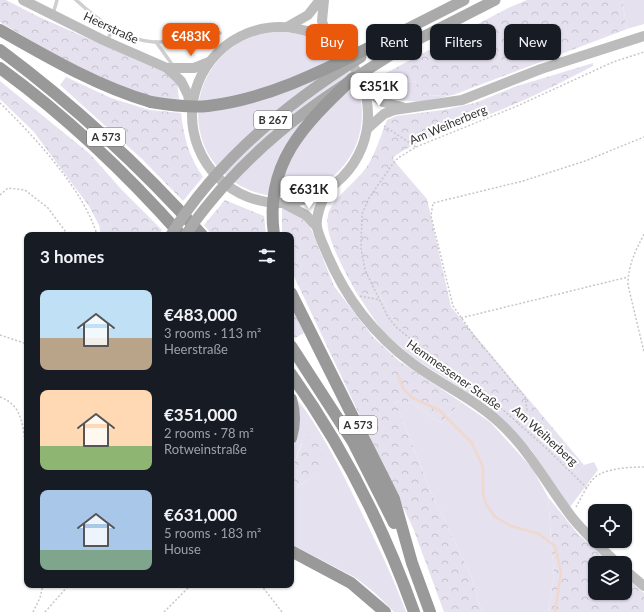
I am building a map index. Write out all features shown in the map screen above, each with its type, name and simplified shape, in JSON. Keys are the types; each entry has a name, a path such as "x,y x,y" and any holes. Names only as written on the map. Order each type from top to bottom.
{"highway":[{"path":"0,30 83,76 122,94 151,102 174,106 207,106 239,101 276,90 366,48"},
{"name":"A 573","path":"0,50 92,124 166,194 199,232"},
{"name":"A 573","path":"0,68 80,134 119,171 178,232"},
{"path":"274,232 272,212 274,192 284,159 306,124 353,78"},
{"name":"A 573","path":"294,299 394,499 412,563"},
{"name":"A 573","path":"294,351 352,442 384,501 412,563 430,612"},
{"name":"A 573","path":"294,379 338,449 372,511 396,563 414,612"},
{"path":"294,415 294,429"},
{"path":"294,553 351,583 385,612"}],"main road":[{"name":"Heerstraße","path":"23,0 107,41 172,69 194,68 209,62"},
{"path":"287,27 308,14 320,0"},
{"path":"323,24 324,0"},
{"name":"B 267","path":"417,24 464,0"},
{"name":"B 267","path":"188,232 217,194 256,152 305,111 353,78 407,46 495,0"},
{"path":"191,117 195,91 199,78 209,62 221,48 236,38 258,30 287,27 306,31"},
{"path":"367,129 384,114 406,107 462,100 541,69 644,36"},
{"name":"B 267","path":"172,232 190,205 207,184 238,151 263,128 304,95 366,54"},
{"path":"283,203 306,199 327,189 349,170 361,150 367,129 368,108 364,88 348,60"},
{"name":"Heerstraße","path":"172,69 181,81 188,95 194,136 201,155 212,172 227,185 244,196 263,202 283,203"},
{"path":"364,88 383,102 406,107"},
{"path":"316,226 320,207 327,189"},
{"path":"283,203 306,215 316,226"},
{"name":"Hemmessener Straße","path":"316,226 329,260 348,294 377,332 393,348 422,370 478,406 505,428 524,448 571,516 610,556"},
{"path":"632,576 644,586"}],"lane":[{"path":"52,15 57,0"},
{"path":"76,0 96,18 133,39 156,42 212,32 220,33"},
{"path":"107,41 113,28"},
{"path":"156,42 172,69"}],"path":[{"name":"Am Weiherberg","path":"587,488 493,401 408,338 388,317 365,270 361,237 362,214 369,198 392,165 398,158 416,146 515,107 613,62 644,52"},
{"path":"0,103 31,134 78,195 93,222 96,232"},
{"path":"384,126 416,146"},
{"path":"518,423 527,410 525,397 453,306 431,216 433,203 523,181 586,161 644,137"},
{"path":"0,195 8,188 25,190 48,208 66,232"},
{"path":"644,234 628,267 628,285 644,352"},
{"path":"461,318 628,277"},
{"path":"348,294 380,300"},
{"path":"0,335 24,343"},
{"path":"0,397 14,405 21,417 24,434"},
{"path":"571,516 587,488 599,474 616,469 644,467"},
{"path":"33,612 40,598 42,588"},
{"path":"45,612 66,588"},
{"path":"164,612 188,588"},
{"path":"263,588 282,612"}],"green space":[{"path":"0,0 6,0 37,16 166,73 177,82 179,99 149,97 77,68 0,22"},
{"path":"527,0 622,0 627,29 561,54 561,24 504,24 504,60 545,60 453,95 421,96 415,81 390,84 384,74 410,60 422,60 422,54 430,50 430,60 496,60 496,24 478,24"},
{"path":"622,0 644,0 644,24 627,29"},
{"path":"272,32 288,32 306,36 306,60 342,60 353,75 359,90 362,106 361,130 356,146 349,160 326,183 304,193 288,196 264,195 248,190 234,183 211,160 201,138 198,122 199,98 204,82 211,68 234,45 256,35"},
{"path":"593,63 593,66 538,93 491,114 420,142 393,157 395,162 427,199 451,307 584,465 577,473 515,415 416,341 394,320 382,298 356,292 332,244 327,223 330,209 334,203 364,171 371,160 387,120 396,116 443,110 475,103 514,87"},
{"path":"384,74 390,84 415,81 421,96 453,95 420,102 388,99 375,80"},
{"path":"66,77 111,98 149,110 181,113 188,147 198,170 203,177 183,201 142,159 60,85"},
{"path":"0,81 90,154 122,190 162,230 161,232 100,232 99,225 89,206 34,132 0,99"},
{"path":"225,200 264,216 266,232 210,232 204,225"},
{"path":"282,208 300,215 309,224 334,286 373,337 399,361 461,402 441,423 412,403 395,401 432,494 470,573 482,612 444,612 413,528 294,276 294,232 282,232"},
{"path":"356,292 382,298 394,320 515,415 577,473 584,465 594,462 598,470 570,507 532,451 515,432 465,391 415,359 382,331"},
{"path":"294,311 304,333 295,338 294,337"},
{"path":"297,399 322,436 343,475 395,584 406,612 394,612 375,593 356,578 294,546 294,490 314,476 302,443 294,463 294,447 299,425"},
{"path":"395,401 412,403 441,423 461,402 490,422 532,468 548,497 554,576 548,612 482,612 470,573 432,494"},
{"path":"305,437 316,439 323,458 314,476 294,490 294,463"},
{"path":"548,497 578,534 588,543 588,548 593,548 602,556 588,556 588,600 632,600 632,582 644,593 644,612 548,612 554,576"}],"waterway":[{"path":"398,376 404,390 413,398 439,410 472,443 483,467 483,492 485,502 495,517 511,526 539,534 555,546 561,573 555,612"}]}
